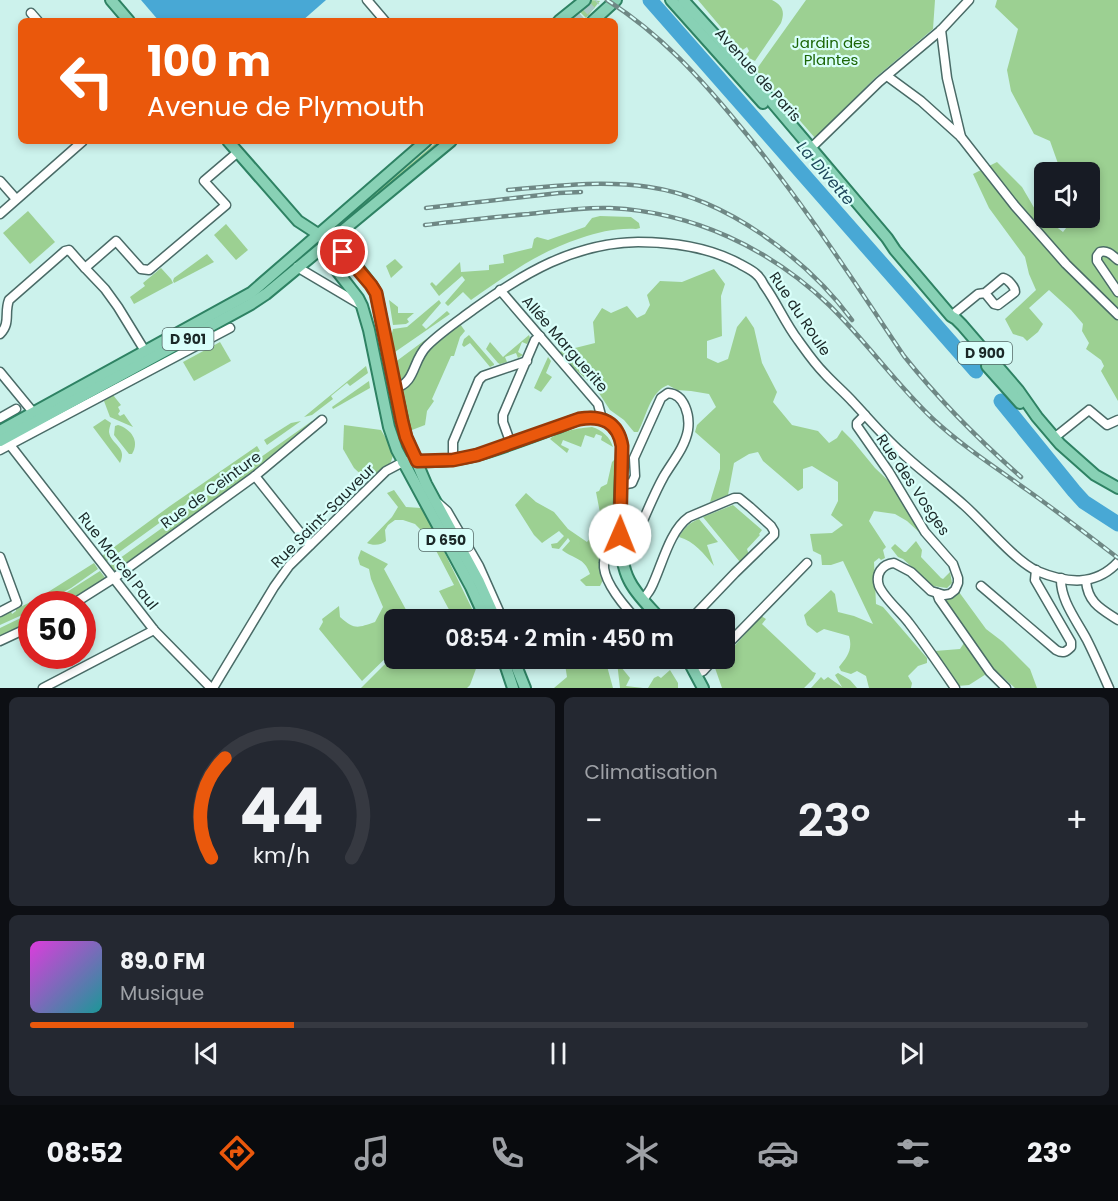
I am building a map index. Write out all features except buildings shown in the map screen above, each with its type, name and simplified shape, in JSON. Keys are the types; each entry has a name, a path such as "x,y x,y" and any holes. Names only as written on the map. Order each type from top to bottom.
{"main road":[{"path":"111,0 126,18"},
{"path":"563,18 585,0"},
{"path":"592,18 605,0"},
{"path":"595,18 616,0"},
{"name":"Avenue de Paris","path":"671,0 861,217 884,242 895,250"},
{"name":"Avenue de Paris","path":"683,0 723,44 951,316 957,319 1018,390 1072,464 1101,486 1118,495"},
{"path":"231,144 298,221 318,234"},
{"name":"D 901","path":"5,443 145,351 251,292 422,144"},
{"name":"D 901","path":"427,160 441,144"},
{"name":"D 901","path":"0,430 39,420 266,294 447,144"},
{"path":"327,244 328,234 338,216"},
{"path":"343,252 338,240 344,230"},
{"name":"D 650","path":"318,234 327,244 336,245 343,252 376,293 406,437 434,499 491,609"},
{"name":"D 650","path":"327,244 325,253 327,258 362,306 389,427 403,462 481,609"},
{"path":"403,462 453,460 477,455 579,419 588,417 602,419 621,437 622,562 629,580 651,609"},
{"name":"Avenue de Paris","path":"1057,441 1095,475 1118,488"},
{"path":"507,669 513,688"},
{"path":"518,669 525,688"},
{"path":"693,669 703,688"}],"street":[{"path":"367,0 382,18"},
{"path":"811,148 886,76 941,30 969,0"},
{"path":"31,13 35,18"},
{"path":"941,30 946,78 961,137"},
{"path":"886,76 921,101 961,137 1015,206 1066,264 1118,315"},
{"path":"0,214 80,144"},
{"path":"85,268 116,241 141,269 149,270 226,205 204,181 238,152"},
{"path":"0,181 16,199"},
{"name":"Rue du Roule","path":"395,388 408,381 418,357 435,338 500,290 571,253 610,243 660,243 700,249 732,260 756,273 796,338 823,372 902,453 965,506 1029,567 1061,578 1086,581"},
{"path":"0,334 8,321 9,300 69,250 105,289 145,351"},
{"path":"1118,260 1104,251 1097,256 1097,261 1118,292"},
{"path":"297,267 362,306"},
{"name":"Allée Marguerite","path":"500,290 598,404 602,419"},
{"path":"951,316 978,294 985,293"},
{"path":"0,372 39,420 230,328"},
{"path":"511,444 502,422 503,416 535,340 540,336"},
{"path":"453,460 453,442 479,380 483,376 526,362"},
{"path":"621,485 632,483 634,480 634,458 661,398 668,393 675,394 684,404 687,412 688,428 685,439 664,476 628,554 622,562"},
{"path":"0,418 16,409"},
{"path":"1057,441 1089,410 1107,425 1118,420"},
{"name":"Rue des Vosges","path":"865,414 857,426 886,467 925,532 953,564 957,573 958,583 955,590 944,595 937,593"},
{"name":"Rue de Ceinture","path":"94,591 255,476 322,420"},
{"path":"0,450 5,443"},
{"name":"Rue Marcel Paul","path":"5,443 154,630 212,688"},
{"name":"Rue Saint-Sauveur","path":"212,688 289,566 386,471 403,462"},
{"path":"255,476 310,545"},
{"path":"643,600 650,591 682,522 696,513 734,498 742,500 772,527 774,535 701,609"},
{"path":"434,499 447,511 479,566 498,609"},
{"path":"620,535 605,557 604,570 610,585 628,609"},
{"path":"0,557 17,603 0,612"},
{"path":"1118,562 1102,575 1086,581 1086,586 1096,606 1118,620"},
{"path":"735,637 807,563"},
{"path":"955,688 909,622 883,593 878,574 886,565 894,563 911,572 931,591 937,593 939,600 990,672 1006,688"},
{"path":"981,586 1056,650 1061,653 1065,652 1071,647 1071,642 1035,580 1036,570"},
{"path":"1061,578 1062,591 1067,604 1109,688"},
{"path":"43,688 154,630"},
{"path":"0,641 18,633"},
{"path":"696,674 705,669"}],"green space":[{"path":"591,0 600,1 586,18 579,11"},
{"path":"698,0 772,0 782,9 781,23 755,61 745,56 749,51 747,47 741,51"},
{"name":"Jardin des Plantes","path":"806,0 935,0 933,29 875,78 815,138 756,70"},
{"path":"997,0 1118,0 1118,401 1101,371 1104,366 1101,360 1086,349 1089,343 1082,331 1083,324 1049,290 1029,308 1043,324 1038,332 1027,341 1013,334 1005,319 1036,290 1025,257 989,208 973,174 997,162 1022,187 1034,208 1034,228 1058,228 1063,232 1066,228 1100,228 1100,162 1057,162 1050,141 1034,134 1011,91 1007,70 1018,29 995,7"},
{"path":"434,144 437,144 348,221 346,218"},
{"path":"28,211 55,242 30,264 3,233"},
{"path":"631,217 639,223 640,228 601,232 550,250 471,300 463,292 448,306 445,303 465,280 462,276 439,296 430,284 432,282 436,286 460,262 461,272 489,270 489,265 504,263 503,255 532,248 534,239 537,237 548,240 585,227 592,218"},
{"path":"226,224 248,250 236,260 214,235"},
{"path":"207,254 214,262 174,283 174,278"},
{"path":"395,259 403,267 391,278 386,266"},
{"path":"161,268 173,283 134,304 130,297 145,286 143,283"},
{"path":"714,269 725,284 721,296 722,336 707,341 707,358 718,363 728,359 737,327 746,316 754,328 762,363 777,392 773,402 792,425 818,431 829,443 837,438 842,430 897,489 919,532 895,514 874,511 869,521 886,547 883,550 885,558 881,560 879,558 874,562 876,604 883,607 927,658 927,663 918,666 908,676 912,683 911,688 869,688 866,676 857,671 851,674 841,671 839,667 850,649 849,636 824,629 817,633 807,625 804,615 831,590 835,594 838,612 873,624 843,561 822,565 821,555 813,551 810,534 832,533 843,525 831,515 838,501 838,482 812,466 803,469 803,488 798,491 763,461 758,452 749,454 734,463 728,495 710,502 720,469 720,454 695,432 697,425 716,407 709,394 677,390 668,385 662,388 653,398 638,432 634,432 624,420 610,410 595,387 559,352 595,343 593,322 602,308 611,313 627,306 637,318 645,314 650,305 647,295 660,281 682,282"},
{"path":"389,300 398,307 398,313 414,313 407,319 409,322 393,325"},
{"path":"439,300 441,303 422,325 426,329 447,311 450,314 395,352 391,337 393,329 407,327"},
{"path":"460,324 465,331 460,337 454,356 451,356 432,399 434,401 427,411 425,425 412,430 407,423 394,363 429,337 443,336"},
{"path":"469,335 494,365 490,367 470,343 464,347 462,345 464,339"},
{"path":"529,335 527,344 522,342 518,352 523,355 518,358 516,353 505,357 507,362 498,363 486,349 490,342 503,357"},
{"path":"220,342 231,361 194,381 183,362"},
{"path":"548,357 551,361 546,373 552,377 541,392 534,388"},
{"path":"366,366 368,373 350,386 347,383 331,396 333,399 312,415 304,417"},
{"path":"369,381 370,388 333,409 332,407"},
{"path":"113,395 121,405 118,407 120,411 118,414 120,416 124,414 133,427 110,417 104,401"},
{"path":"105,419 111,423 110,436 121,450 120,463 93,427"},
{"path":"301,421 267,445 264,440 291,423"},
{"path":"312,421 316,423 253,473 115,573 109,566 222,485 236,471 251,464"},
{"path":"344,425 381,430 394,452 391,462 369,482 354,468 343,449"},
{"path":"115,426 127,429 135,440 132,454 129,454 114,435"},
{"path":"592,427 605,434 613,447 601,440 602,436 596,434 594,438 585,435 581,447 563,440 561,445 569,449 567,453 550,439 564,432"},
{"path":"257,446 260,451 235,465 220,479 107,561 102,556 170,506"},
{"path":"615,459 614,522 600,565 603,580 600,586 586,586 580,580 590,574 588,568 562,550 570,541 568,538 559,549 552,548 551,544 557,543 564,536 559,531 542,543 534,535 515,505 526,493 536,502 554,512 568,529 587,542 602,523 596,492 607,484 612,462"},
{"path":"394,490 406,507 421,508 472,609 449,609 439,591 454,585 430,539 415,524 395,520 385,530 386,541 377,545 367,543 392,517 398,507 387,493"},
{"path":"733,505 762,530 747,549 749,555 740,562 703,517"},
{"path":"699,519 718,542 707,545 714,566 694,545 679,537 687,526"},
{"path":"916,541 922,550 921,557 941,578 943,579 950,572 952,583 947,588 933,586 898,557 891,548 895,544 906,552"},
{"path":"361,550 388,564 384,569 406,609 384,609 384,660 362,681 319,629 323,622 322,619 339,606 340,617 349,624 356,627 375,622 383,607 369,569 360,565 358,558"},
{"path":"94,563 98,569 66,591 50,591"},
{"path":"100,571 106,579 87,591 68,591"},
{"path":"959,592 986,629 1003,642 1030,669 1037,688 1015,688 994,669 969,685 958,686 935,651 960,649 968,637 943,600"},
{"path":"18,608 18,617 0,625 0,616 11,611 12,614"},
{"path":"761,616 766,619 762,624 816,673 804,688 722,688 715,669 735,669 735,645"},
{"path":"18,619 18,629 0,638 0,628"},
{"path":"384,665 384,669 476,669 467,688 361,688"},
{"path":"566,669 608,669 613,688 554,688 567,677"},
{"path":"618,669 623,669 630,678 626,686 643,688 620,688"},
{"path":"670,670 678,683 678,688 648,688 654,678 658,676 661,678"},
{"path":"838,673 850,680 857,688 811,688 821,677 824,680 828,677 842,687 835,675"}],"water":[{"path":"141,0 326,0 305,18 156,18"}],"waterway":[{"name":"La Divette","path":"650,0 976,371"},
{"name":"La Divette","path":"1001,401 1084,502 1118,524"}],"tunnel":[{"path":"576,18 596,0"}],"railway":[{"path":"607,0 661,41 724,107 804,209 904,356 960,419 1021,477"},
{"path":"508,190 578,184 613,184 649,187 678,193 707,204 762,235 812,275 834,297 852,320"},
{"path":"426,208 581,192"},
{"path":"425,225 590,208 610,208 671,217 700,225 728,237 755,250 806,285 843,319 906,391 944,429 1118,558"}],"route":[{"path":"343,252 376,293 402,421 406,437 417,461 453,460 477,455 579,419 588,417 602,419 608,422 621,437 620,535"}]}
